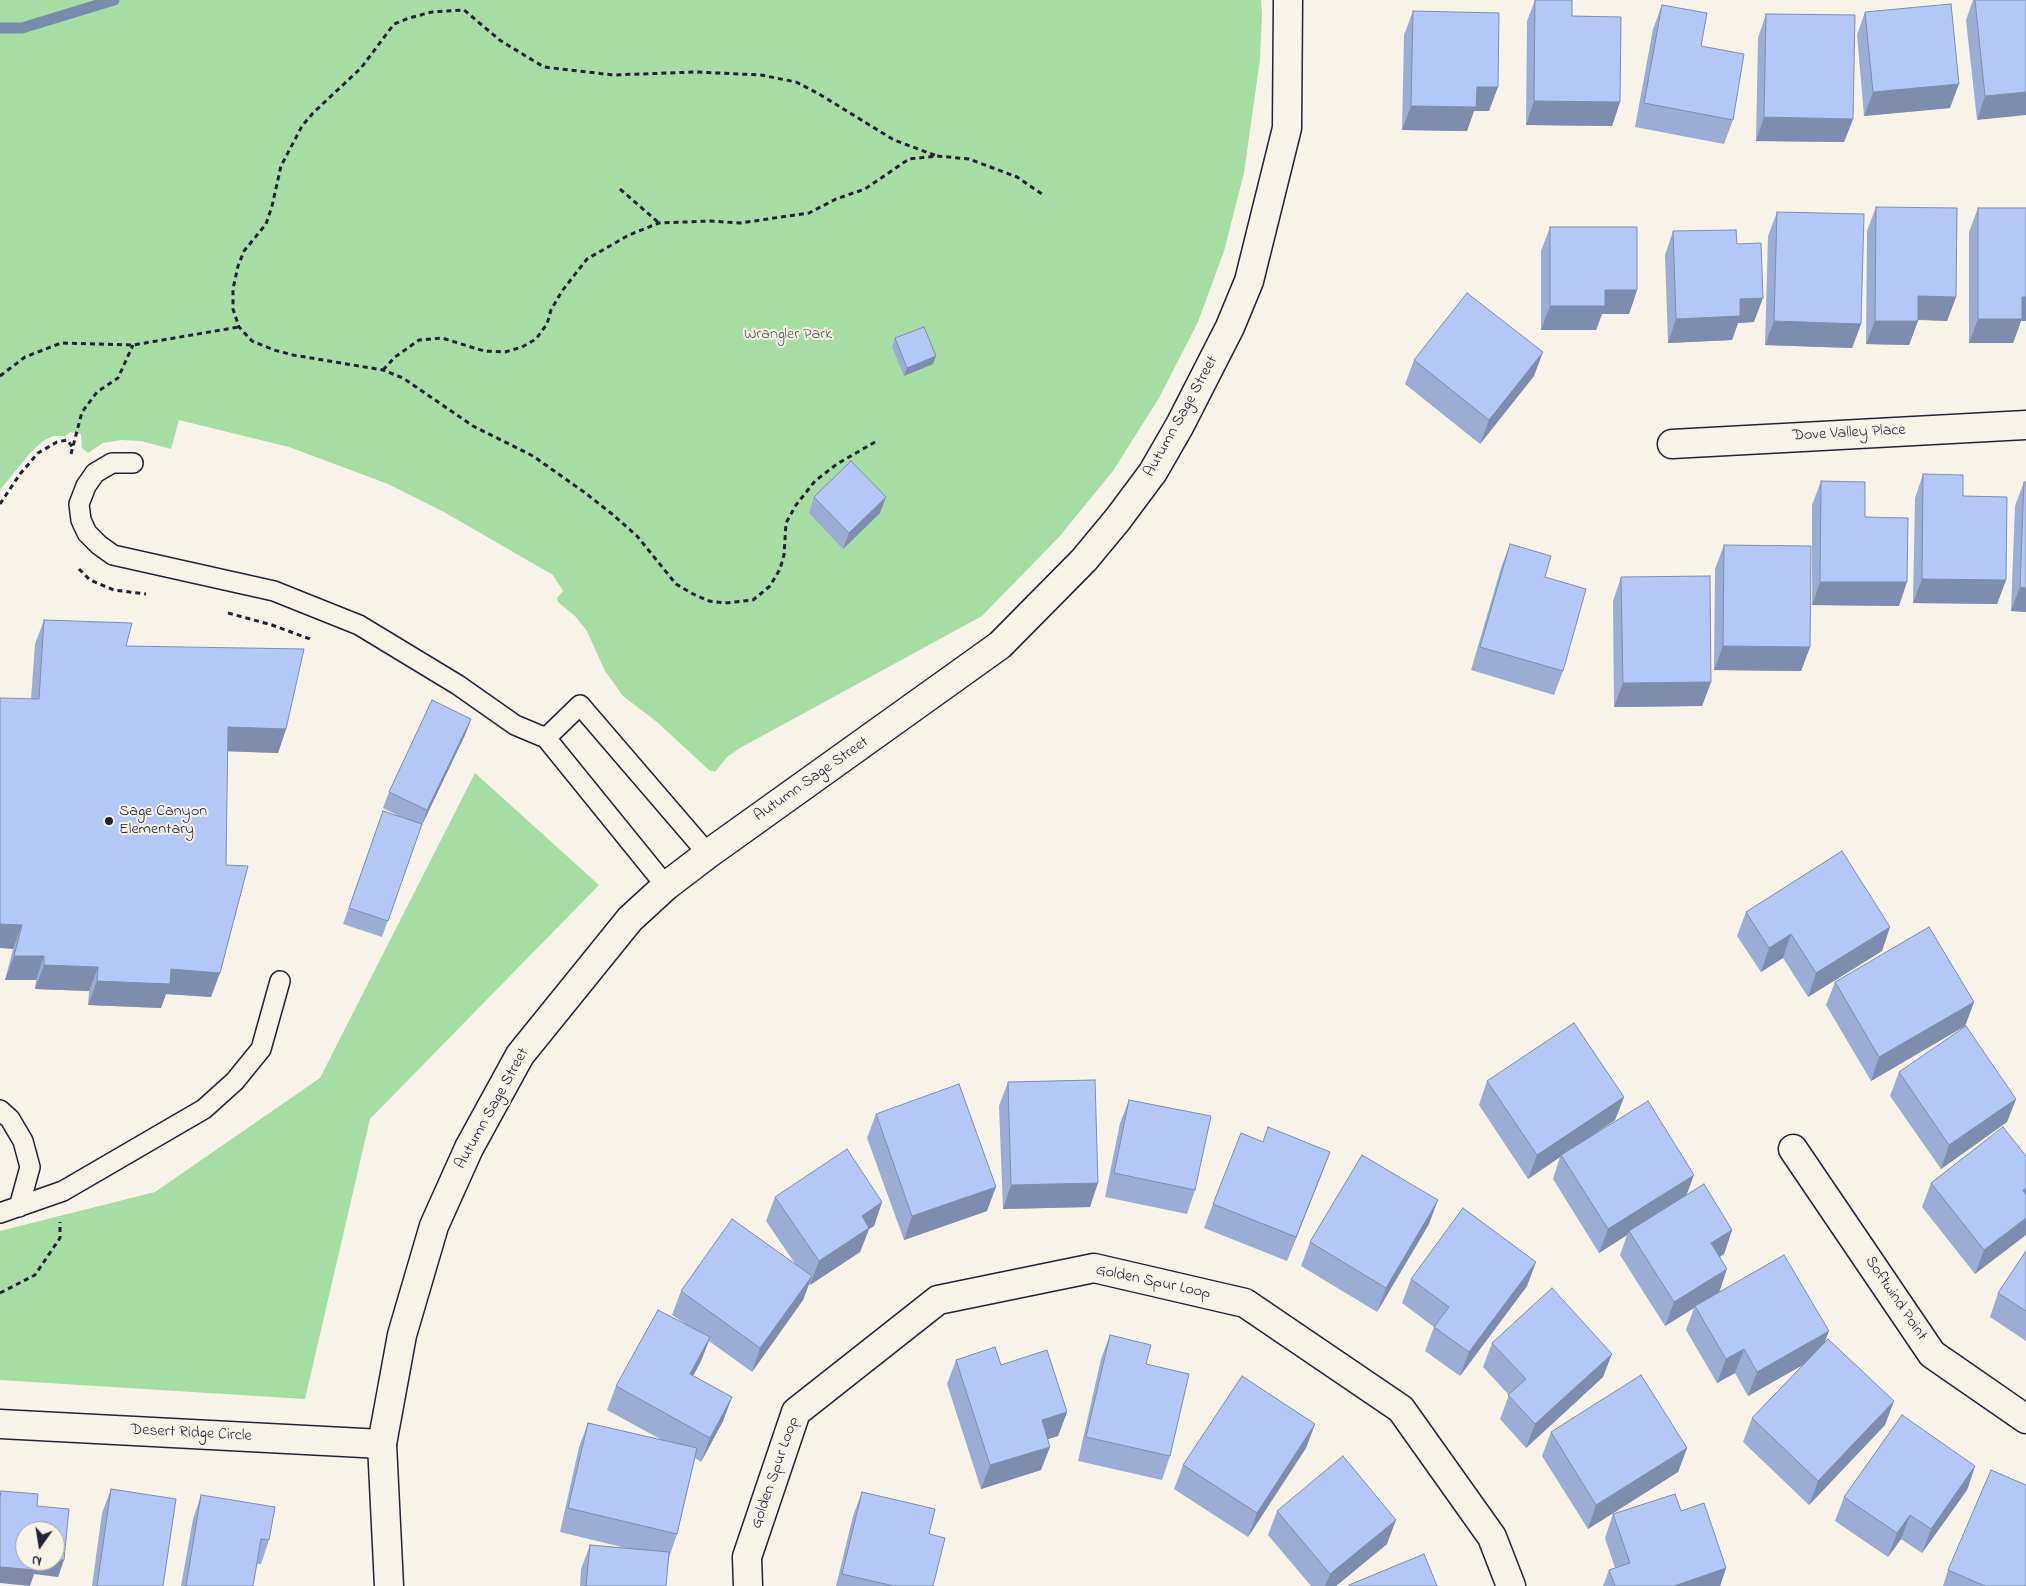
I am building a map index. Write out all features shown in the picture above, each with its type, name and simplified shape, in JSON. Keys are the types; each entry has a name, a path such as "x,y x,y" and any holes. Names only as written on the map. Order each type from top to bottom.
{"street":[{"name":"Autumn Sage Street","path":"389,1586 382,1444 404,1326 434,1226 469,1148 520,1055 630,919 666,886 708,854 1000,645 1084,560 1153,472 1180,425 1230,328 1249,281 1287,128 1288,0"},
{"name":"Dove Valley Place","path":"1672,444 2026,425"},
{"name":"Softwind Point","path":"1793,1150 1932,1354 2026,1420"},
{"name":"Golden Spur Loop","path":"748,1586 747,1557 796,1412 938,1300 1094,1268 1246,1303 1401,1409 1492,1537 1510,1586"},
{"name":"Desert Ridge Circle","path":"0,1424 382,1444"}],"lane":[{"path":"133,463 112,463 95,473 86,486 79,504 81,520 87,533 99,545 113,555 274,591 359,625 458,685 515,725 546,738 666,886"},
{"path":"546,738 580,705 708,854"},
{"path":"0,1213 64,1191 204,1109 235,1081 261,1049 280,981"},
{"path":"0,1110 10,1119 23,1141 30,1167 19,1207"}],"path":[{"path":"875,442 837,464 816,481 796,505 786,522 784,555 780,569 770,586 753,600 725,603 708,600 676,584 645,545 612,514 533,456 473,426 403,378 384,370 324,361 274,350 252,341 238,327 233,309 233,289 238,266 244,251 266,224 282,166 302,126 313,113 361,68 394,24 432,12 464,10 501,41 544,68 613,75 696,72 761,76 796,82 894,140 937,156"},
{"path":"384,370 395,357 419,340 442,338 484,351 505,352 522,347 536,339 547,324 551,310 562,291 587,259 629,234 659,223 740,222 809,213 865,189 909,159 937,156 969,159 1017,177 1042,194"},
{"path":"620,189 659,223"},
{"path":"0,376 25,357 62,343 132,345 186,338 238,327"},
{"path":"70,456 74,449 82,412 98,392 118,378 132,345"},
{"path":"0,504 20,474 38,453 57,442 67,440 74,449"},
{"path":"73,562 90,580 114,590 151,595"},
{"path":"225,612 272,625 316,641"},
{"path":"0,1293 35,1275 60,1238 61,1218 51,1196"}],"green space":[{"name":"Wrangler Park","path":"0,0 1261,0 1262,14 1260,59 1244,173 1224,251 1198,322 1159,398 1113,471 1059,537 982,616 740,748 727,757 715,772 709,770 657,722 623,696 605,671 587,631 575,616 558,602 557,598 563,591 553,575 444,512 388,484 289,447 179,420 171,449 141,441 121,440 103,443 88,453 82,448 81,434 70,432 66,436 53,436 43,441 30,453 0,490"},
{"path":"475,773 599,885 370,1119 305,1399 0,1380 0,1231 155,1192 320,1078"}],"building":[{"path":"1535,0 1572,0 1572,16 1621,17 1620,102 1534,101"},
{"path":"1975,0 2026,0 2026,92 1985,96"},
{"path":"1951,4 1959,84 1873,92 1865,12"},
{"path":"1662,5 1707,13 1701,46 1744,54 1733,120 1644,103"},
{"path":"1413,11 1499,13 1498,87 1477,87 1476,107 1411,106"},
{"path":"1766,14 1855,15 1853,119 1764,117"},
{"path":"1876,207 1957,208 1956,297 1918,296 1918,321 1875,321"},
{"path":"1978,208 2026,208 2026,297 2022,297 2022,319 1978,319"},
{"path":"1777,212 1864,214 1861,324 1774,321"},
{"path":"1550,227 1637,227 1637,290 1605,290 1605,306 1550,306"},
{"path":"1736,230 1737,244 1761,243 1763,298 1740,299 1740,316 1676,319 1673,231"},
{"path":"1467,293 1543,352 1489,420 1414,360"},
{"path":"924,327 936,356 907,368 895,338"},
{"path":"851,461 886,497 849,533 814,497"},
{"path":"1923,474 1963,475 1963,496 2007,497 2006,580 1922,579"},
{"path":"1821,481 1865,482 1865,517 1908,518 1907,582 1820,582"},
{"path":"2024,482 2026,482 2026,588 2020,587"},
{"path":"1510,544 1551,556 1545,577 1586,589 1563,671 1480,647"},
{"path":"1724,545 1811,546 1810,647 1723,646"},
{"path":"1710,576 1711,682 1623,683 1621,577"},
{"name":"Sage Canyon Elementary","path":"44,620 132,623 126,646 304,649 286,729 228,727 226,865 248,866 220,973 171,969 170,984 97,981 98,967 44,965 44,956 14,956 22,925 0,924 0,698 39,699"},
{"path":"432,700 471,719 427,810 389,792"},
{"path":"383,811 422,824 388,921 349,908"},
{"path":"1842,851 1890,927 1816,973 1791,934 1769,948 1746,912"},
{"path":"1929,927 1974,1002 1879,1057 1835,982"},
{"path":"1574,1023 1624,1097 1537,1155 1487,1081"},
{"path":"1966,1026 2016,1099 1949,1145 1899,1072"},
{"path":"1095,1080 1098,1183 1011,1185 1008,1082"},
{"path":"959,1084 996,1187 912,1216 876,1114"},
{"path":"1129,1100 1211,1116 1195,1190 1114,1173"},
{"path":"1648,1101 1694,1175 1608,1229 1561,1155"},
{"path":"1268,1127 1330,1152 1296,1237 1213,1204 1241,1133 1263,1142"},
{"path":"2003,1127 2026,1156 2026,1188 2023,1190 2026,1195 2026,1218 1984,1250 1931,1183"},
{"path":"847,1149 882,1202 862,1216 869,1228 819,1261 775,1197"},
{"path":"1362,1155 1438,1200 1386,1288 1310,1242"},
{"path":"1704,1184 1732,1230 1711,1243 1727,1269 1674,1302 1629,1231"},
{"path":"1463,1208 1536,1262 1469,1352 1434,1327 1449,1307 1411,1279"},
{"path":"732,1219 812,1276 760,1348 681,1291"},
{"path":"2026,1251 2026,1311 1998,1293"},
{"path":"1784,1255 1829,1331 1757,1372 1744,1349 1726,1359 1695,1306"},
{"path":"1552,1288 1612,1354 1535,1424 1508,1395 1526,1379 1492,1343"},
{"path":"658,1310 710,1337 690,1374 732,1397 710,1438 616,1386"},
{"path":"1110,1335 1151,1345 1146,1364 1189,1374 1170,1456 1086,1437"},
{"path":"1828,1339 1894,1401 1818,1481 1752,1418"},
{"path":"995,1347 1001,1365 1047,1350 1067,1412 1042,1420 1050,1447 990,1465 956,1360"},
{"path":"1641,1375 1687,1448 1596,1505 1551,1432"},
{"path":"1242,1376 1315,1424 1257,1513 1183,1465"},
{"path":"1902,1415 1975,1466 1931,1529 1910,1515 1897,1533 1844,1497"},
{"path":"588,1423 697,1448 677,1534 568,1508"},
{"path":"1343,1456 1396,1520 1330,1574 1277,1511"},
{"path":"1991,1470 2026,1485 2026,1586 1985,1586 1948,1570"},
{"path":"111,1489 176,1499 163,1586 97,1586"},
{"path":"1,1491 38,1494 37,1506 69,1509 65,1550 65,1521 15,1521 15,1568 0,1567"},
{"path":"862,1492 935,1509 929,1534 945,1538 933,1586 894,1586 842,1574"},
{"path":"1675,1494 1681,1511 1704,1503 1726,1568 1674,1586 1615,1586 1609,1570 1630,1563 1613,1514"},
{"path":"201,1495 275,1507 269,1540 261,1539 253,1586 186,1586"},
{"path":"590,1545 669,1552 666,1586 586,1586"},
{"path":"1424,1554 1437,1586 1349,1586 1349,1585"}],"waterway":[{"path":"0,28 22,28 114,0"}],"place":[{"name":"Sage Canyon Elementary","path":"109,821"}]}
